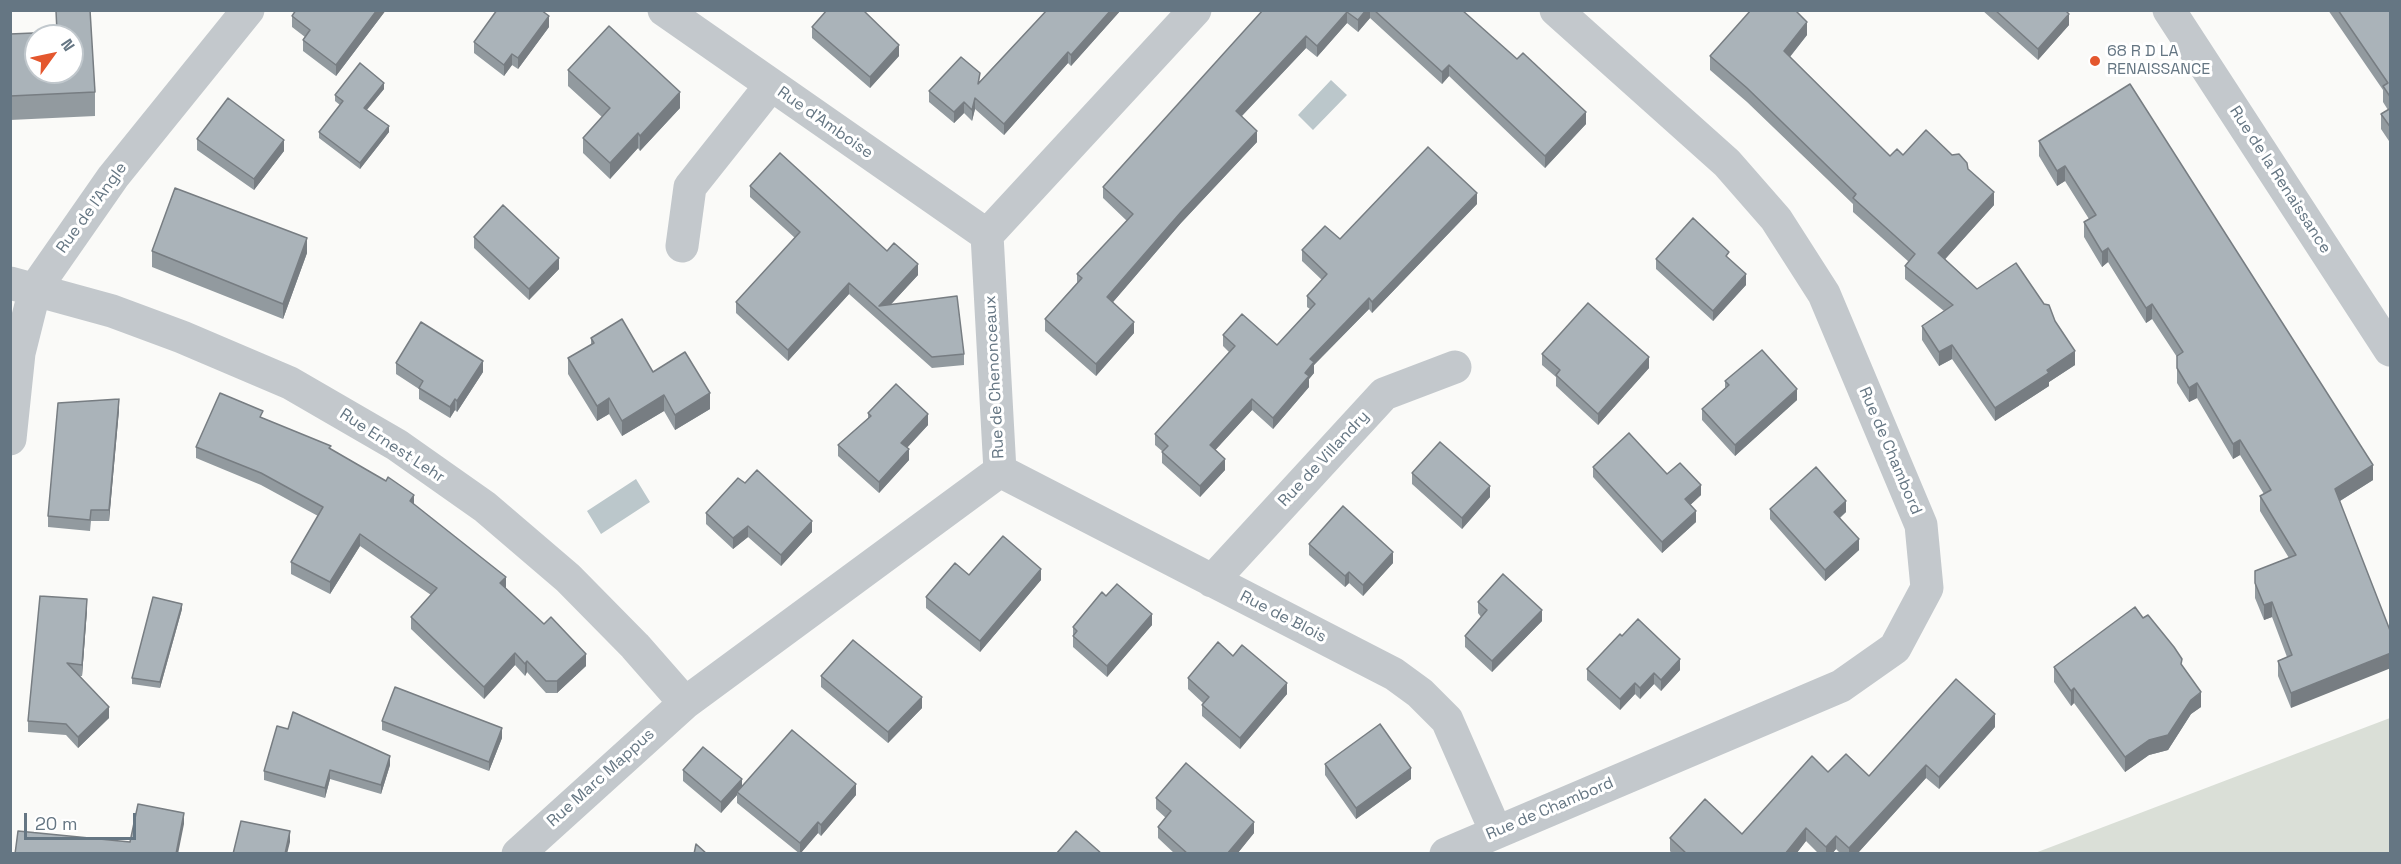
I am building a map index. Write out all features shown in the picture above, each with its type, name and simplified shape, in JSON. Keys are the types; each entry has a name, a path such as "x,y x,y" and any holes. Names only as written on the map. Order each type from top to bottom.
{"street":[{"name":"Rue de l'Angle","path":"10,439 20,353 23,286 248,10"},
{"name":"Rue d'Amboise","path":"664,10 987,235"},
{"path":"987,235 1195,10"},
{"name":"Rue de Chambord","path":"1446,854 1841,686 1895,648 1927,588 1921,525 1824,294 1776,219 1727,163 1556,10"},
{"name":"Rue de la Renaissance","path":"2169,10 2391,350"},
{"path":"682,246 690,187 771,85"},
{"name":"Rue de Chenonceaux","path":"685,703 1000,471 987,235"},
{"name":"Rue Ernest Lehr","path":"23,286 112,311 162,329 290,383 397,445 485,507 568,578 635,646 685,703"},
{"name":"Rue de Villandry","path":"1212,581 1384,394 1455,366"},
{"name":"Rue de Blois","path":"1000,471 1394,674 1420,693 1446,720 1496,832"},
{"name":"Rue Marc Mappus","path":"518,854 685,703"}],"shaded area":[{"path":"1331,80 1347,95 1313,130 1298,115"},
{"path":"636,479 650,502 601,534 587,511"},
{"path":"2390,718 2390,853 2035,853"}],"building":[{"path":"90,10 95,92 10,96 10,34 24,33 24,84 84,84 84,24 57,24 56,11"},
{"path":"296,10 377,10 336,65 303,40 310,30 292,16"},
{"path":"497,10 541,10 549,16 518,58 512,54 504,65 474,42"},
{"path":"827,10 863,10 899,45 870,77 812,27"},
{"path":"1047,10 1111,10 1071,55 1068,52 1004,124 975,98 972,110 964,102 954,112 929,91 961,57 980,73 978,84"},
{"path":"1263,10 1366,10 1358,20 1347,12 1317,46 1306,36 1236,111 1257,131 1181,212 1107,297 1134,322 1096,364 1045,319 1082,278 1077,274 1133,214 1103,187"},
{"path":"1374,10 1462,10 1517,59 1523,53 1586,112 1545,156 1449,65 1442,72"},
{"path":"1751,10 1795,10 1807,22 1784,51 1890,156 1897,149 1903,155 1926,130 1952,155 1959,154 1967,163 1968,169 1994,192 1938,253 1977,289 2016,263 2044,304 2049,305 2055,321 2075,351 2047,370 2049,373 1995,408 1952,345 1939,352 1922,326 1953,305 1905,266 1915,254 1853,198 1856,194 1747,88 1710,56"},
{"path":"1995,10 2065,10 2069,14 2038,49"},
{"path":"2338,10 2391,10 2391,98 2383,86 2388,83"},
{"path":"609,26 680,92 640,136 638,133 610,163 583,138 610,108 568,70"},
{"path":"360,63 384,83 364,108 389,126 360,163 319,132 343,101 335,95"},
{"path":"2130,84 2373,465 2335,489 2391,633 2391,653 2291,693 2278,661 2292,655 2272,602 2264,605 2255,583 2255,571 2296,555 2260,496 2271,490 2240,440 2233,444 2197,383 2189,388 2177,368 2177,356 2183,352 2152,304 2146,308 2108,248 2102,252 2084,222 2096,215 2065,166 2057,171 2039,141"},
{"path":"228,98 284,140 254,179 197,139"},
{"path":"2391,108 2391,128 2381,114"},
{"path":"1428,147 1477,193 1372,302 1369,298 1310,359 1314,362 1305,373 1309,376 1273,418 1252,399 1210,445 1225,459 1200,486 1162,452 1168,446 1155,434 1235,346 1223,335 1242,314 1277,345 1315,304 1307,296 1327,274 1302,250 1325,226 1340,239"},
{"path":"780,153 887,251 894,243 918,264 879,306 957,296 964,354 932,357 849,283 788,350 736,302 800,232 750,186"},
{"path":"175,188 307,238 283,304 152,251"},
{"path":"503,205 559,258 529,289 474,237"},
{"path":"1693,218 1729,252 1726,256 1746,274 1713,311 1656,259"},
{"path":"1588,303 1649,357 1598,414 1556,375 1560,370 1542,354"},
{"path":"622,319 653,372 685,352 710,393 675,415 664,395 622,421 609,398 597,406 568,358 594,343 591,338"},
{"path":"421,322 483,361 457,401 455,399 450,407 419,388 423,381 396,363"},
{"path":"1762,350 1797,389 1735,445 1702,409 1729,385 1725,381"},
{"path":"896,384 928,414 901,443 909,449 879,482 838,445 871,416 868,413"},
{"path":"220,393 263,411 260,417 331,446 329,448 386,481 388,477 414,495 410,501 506,577 500,583 544,624 551,617 586,654 557,681 546,681 527,661 525,664 515,653 484,687 411,617 437,588 360,534 330,582 291,562 323,507 261,473 196,447"},
{"path":"119,399 109,510 91,510 90,520 48,516 58,403"},
{"path":"1629,433 1667,474 1680,463 1701,485 1685,499 1696,511 1662,542 1593,467"},
{"path":"1440,442 1490,486 1462,518 1412,473"},
{"path":"1816,467 1846,501 1834,512 1859,539 1825,570 1770,509"},
{"path":"757,470 812,521 781,555 748,526 733,538 706,513 738,478 745,483"},
{"path":"1343,506 1393,552 1363,585 1349,572 1345,576 1309,544"},
{"path":"1003,536 1041,569 980,641 926,597 955,563 969,575"},
{"path":"1503,574 1542,610 1492,661 1465,636 1487,610 1478,602"},
{"path":"1117,584 1152,614 1107,666 1073,636 1077,631 1073,627 1102,592 1106,596"},
{"path":"40,596 87,599 82,665 67,663 109,707 78,737 66,724 28,721"},
{"path":"153,597 182,604 160,682 132,678"},
{"path":"2135,607 2143,618 2148,615 2174,647 2182,659 2181,664 2201,692 2191,700 2168,735 2149,740 2125,757 2074,688 2071,691 2054,667"},
{"path":"1638,619 1680,659 1661,680 1654,673 1640,688 1635,683 1620,699 1587,669 1620,634 1622,636"},
{"path":"853,640 922,697 888,732 821,676"},
{"path":"1218,642 1233,656 1242,645 1287,683 1240,738 1202,705 1209,697 1188,678"},
{"path":"1956,679 1995,714 1939,777 1926,765 1849,848 1836,836 1826,847 1806,828 1785,854 1687,854 1670,838 1705,799 1742,834 1812,756 1828,772 1846,754 1869,776"},
{"path":"395,687 502,728 489,762 382,721"},
{"path":"293,712 390,756 381,785 330,770 325,788 264,771 277,726 288,729"},
{"path":"1380,724 1411,768 1356,808 1325,764"},
{"path":"792,730 856,784 821,825 818,822 800,843 737,792"},
{"path":"703,747 742,779 721,802 683,770"},
{"path":"1186,763 1254,822 1227,854 1188,854 1158,827 1171,811 1156,798"},
{"path":"138,804 184,813 176,854 15,854 18,831 130,842"},
{"path":"241,821 290,831 285,854 233,854"},
{"path":"1076,831 1102,854 1056,854"},
{"path":"696,844 707,854 694,854"}],"place":[{"name":"68 R D LA RENAISSANCE","path":"2095,61"}]}
